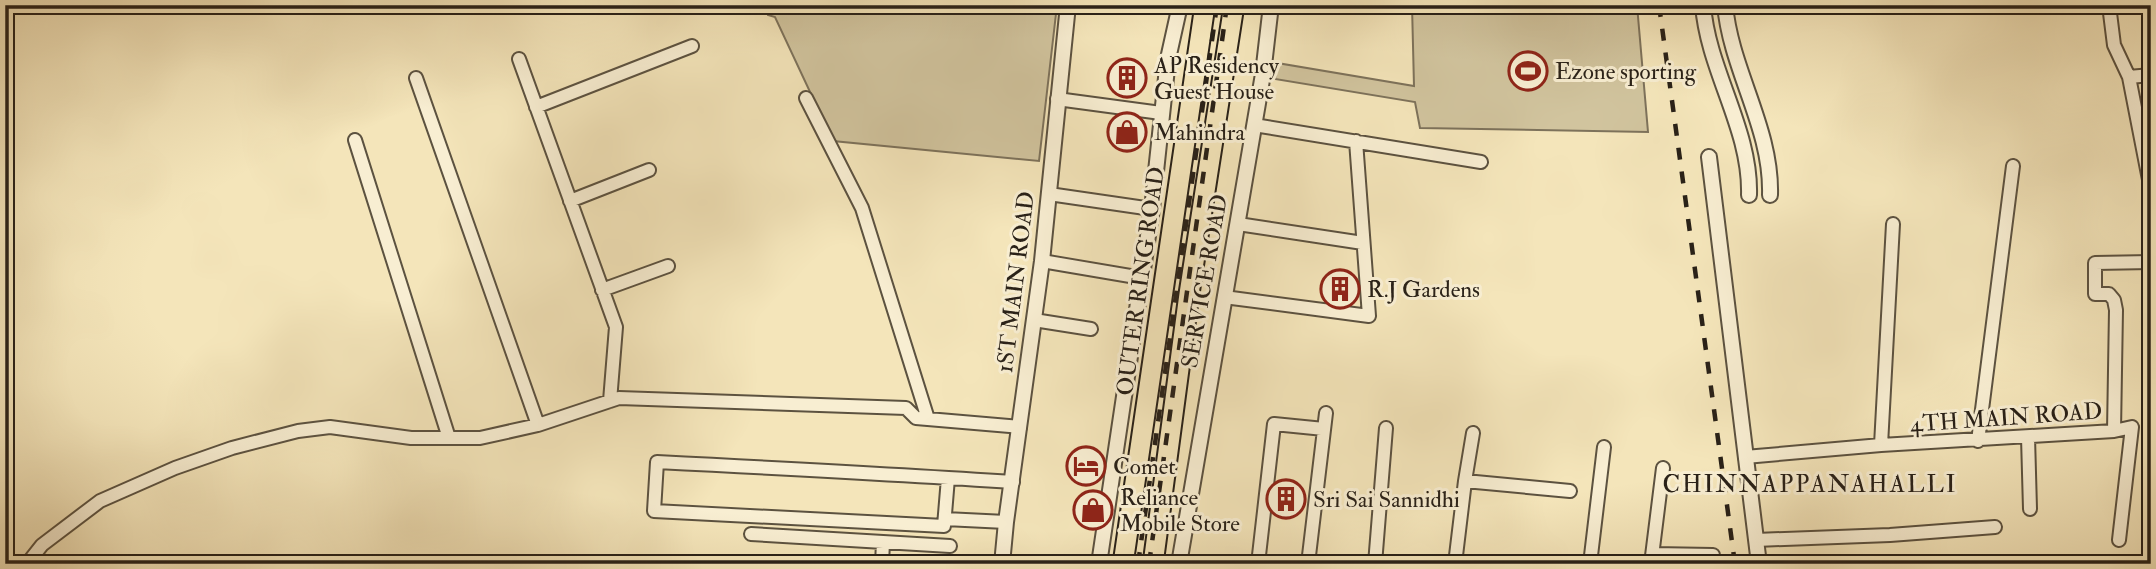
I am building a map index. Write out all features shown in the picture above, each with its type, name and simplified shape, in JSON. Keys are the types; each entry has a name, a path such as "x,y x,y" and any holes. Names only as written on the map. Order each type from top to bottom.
{"highway":[{"name":"OUTER RING ROAD","path":"1123,564 1205,5"},
{"path":"1153,564 1189,295 1234,5"}],"street":[{"name":"1ST MAIN ROAD","path":"1002,564 1042,261 1068,5"},
{"path":"1099,564 1152,209 1160,113 1180,5"},
{"name":"SERVICE ROAD","path":"1179,564 1238,224 1271,5"},
{"path":"1703,5 1708,35 1748,159 1749,195"},
{"path":"1724,5 1728,29 1768,155 1770,195"},
{"path":"2109,5 2114,45 2129,77 2147,146 2151,190"},
{"path":"536,107 692,46"},
{"path":"519,59 616,327 610,401"},
{"path":"2129,77 2151,75"},
{"path":"416,78 538,425"},
{"path":"806,98 862,208 928,419"},
{"path":"1057,99 1160,113"},
{"path":"1254,125 1481,162"},
{"path":"355,140 449,438"},
{"path":"1224,297 1369,316 1356,141"},
{"path":"1709,157 1759,564"},
{"path":"1978,441 2013,166"},
{"path":"570,201 649,170"},
{"path":"1049,194 1152,209"},
{"path":"1238,224 1363,243"},
{"path":"1881,445 1893,224"},
{"path":"1042,261 1142,278"},
{"name":"4TH MAIN ROAD","path":"1745,457 1881,445 2115,431 2115,300 2109,294 2095,293 2095,262 2151,262"},
{"path":"602,290 668,266"},
{"path":"1034,320 1091,329"},
{"path":"27,564 42,545 100,501 175,468 298,431 330,427 411,438 480,438 538,425 620,398 905,408 916,418 1020,427"},
{"path":"1308,564 1326,413"},
{"path":"1258,564 1274,424 1324,429"},
{"path":"2115,431 2132,427 2119,540"},
{"path":"1375,564 1386,428"},
{"path":"1454,564 1472,433"},
{"path":"2028,437 2030,509"},
{"path":"1590,564 1604,447"},
{"path":"948,478 944,526 654,511 657,462 948,478 1013,482"},
{"path":"1663,468 1652,559 1713,555"},
{"path":"1465,481 1570,491"},
{"path":"945,519 1006,522"},
{"path":"1756,540 1890,536 1995,527"},
{"path":"751,534 950,546"},
{"path":"882,564 883,542"}],"shaded area":[{"path":"767,5 1057,5 1039,161 833,141 775,17 768,15"},
{"name":"Ezone sporting","path":"1412,5 1637,5 1648,132 1420,128 1415,102 1275,79 1277,63 1414,86"}],"railway":[{"path":"1138,564 1217,5"},
{"path":"1149,564 1227,5"},
{"path":"1659,5 1735,564"}],"place":[{"name":"Ezone sporting","path":"1528,71"},
{"name":"AP Residency Guest House","path":"1127,78"},
{"name":"Mahindra","path":"1127,132"},
{"name":"R.J Gardens","path":"1340,289"},
{"name":"Comet","path":"1086,466"},
{"name":"Sri Sai Sannidhi","path":"1286,499"},
{"name":"Reliance Mobile Store","path":"1093,510"}],"district":[{"name":"CHINNAPPANAHALLI","path":"1810,484"}]}
